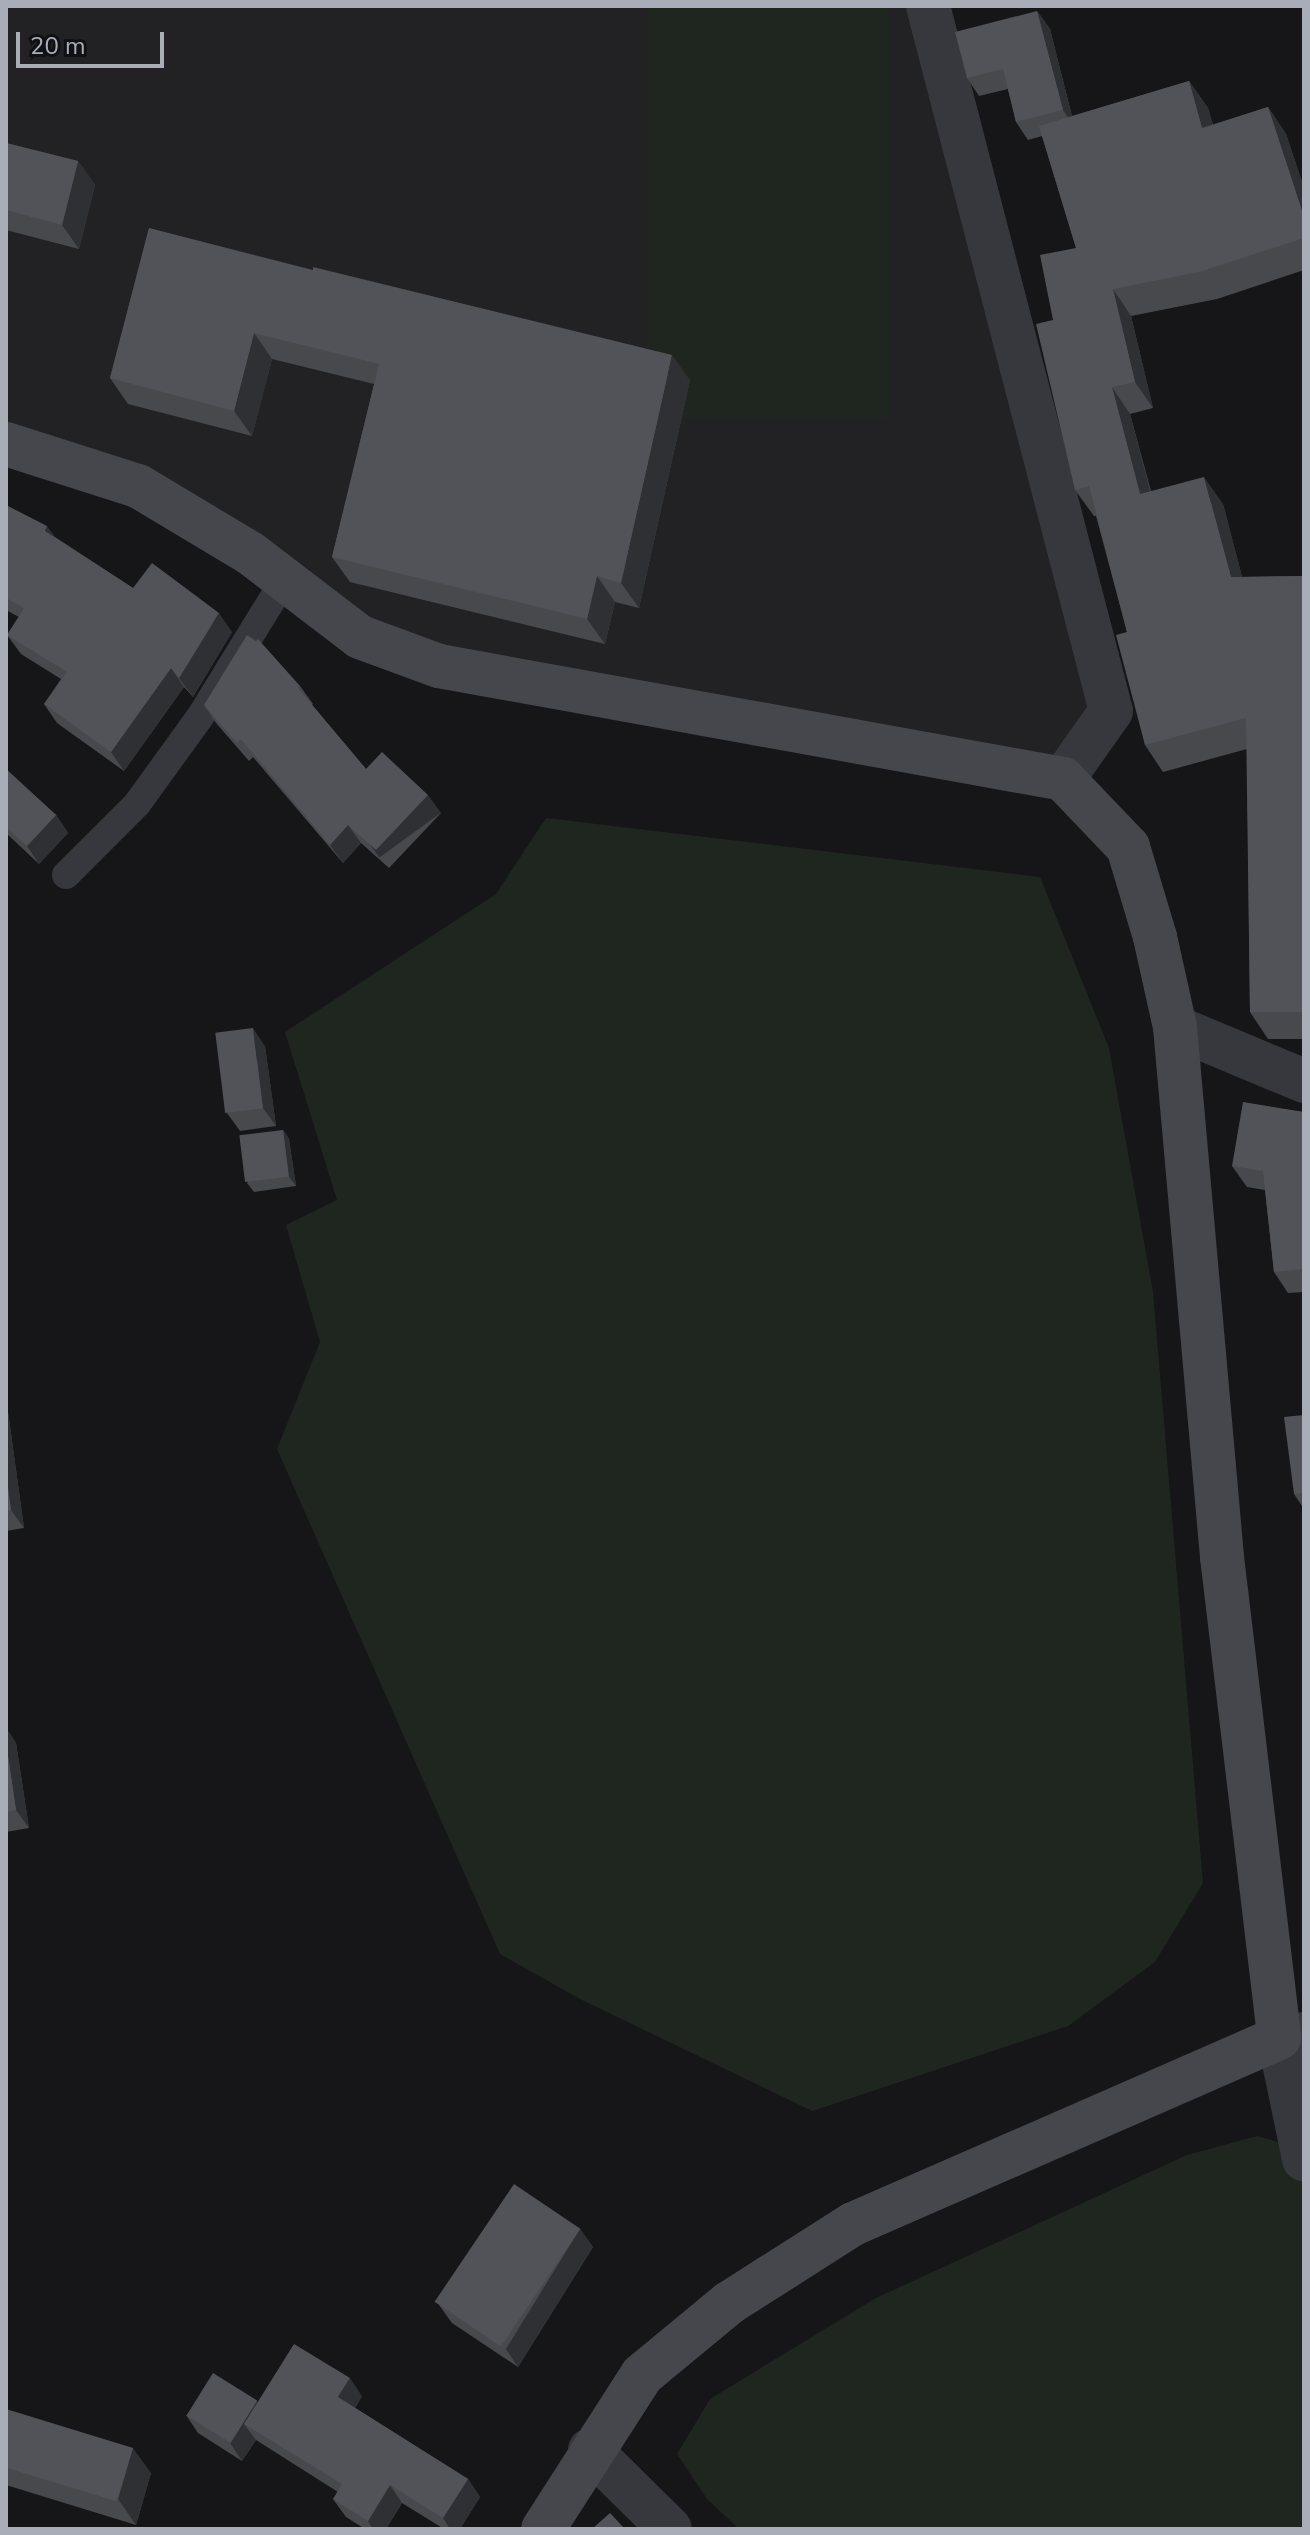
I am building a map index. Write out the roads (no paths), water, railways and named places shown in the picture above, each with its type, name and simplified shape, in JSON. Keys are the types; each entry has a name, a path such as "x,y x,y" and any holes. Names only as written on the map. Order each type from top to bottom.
{"street":[{"path":"928,6 1111,711 1063,779"},
{"path":"6,444 138,486 250,553 360,637 439,666 1063,779 1128,847 1155,937 1175,1027 1222,1557 1291,2036 1304,2159"},
{"path":"1175,1027 1304,1081"},
{"path":"543,2529 590,2450 642,2375 729,2303 853,2224 1291,2036"},
{"path":"590,2450 670,2529"}],"lane":[{"path":"66,875 137,804 200,717 285,579"}]}
